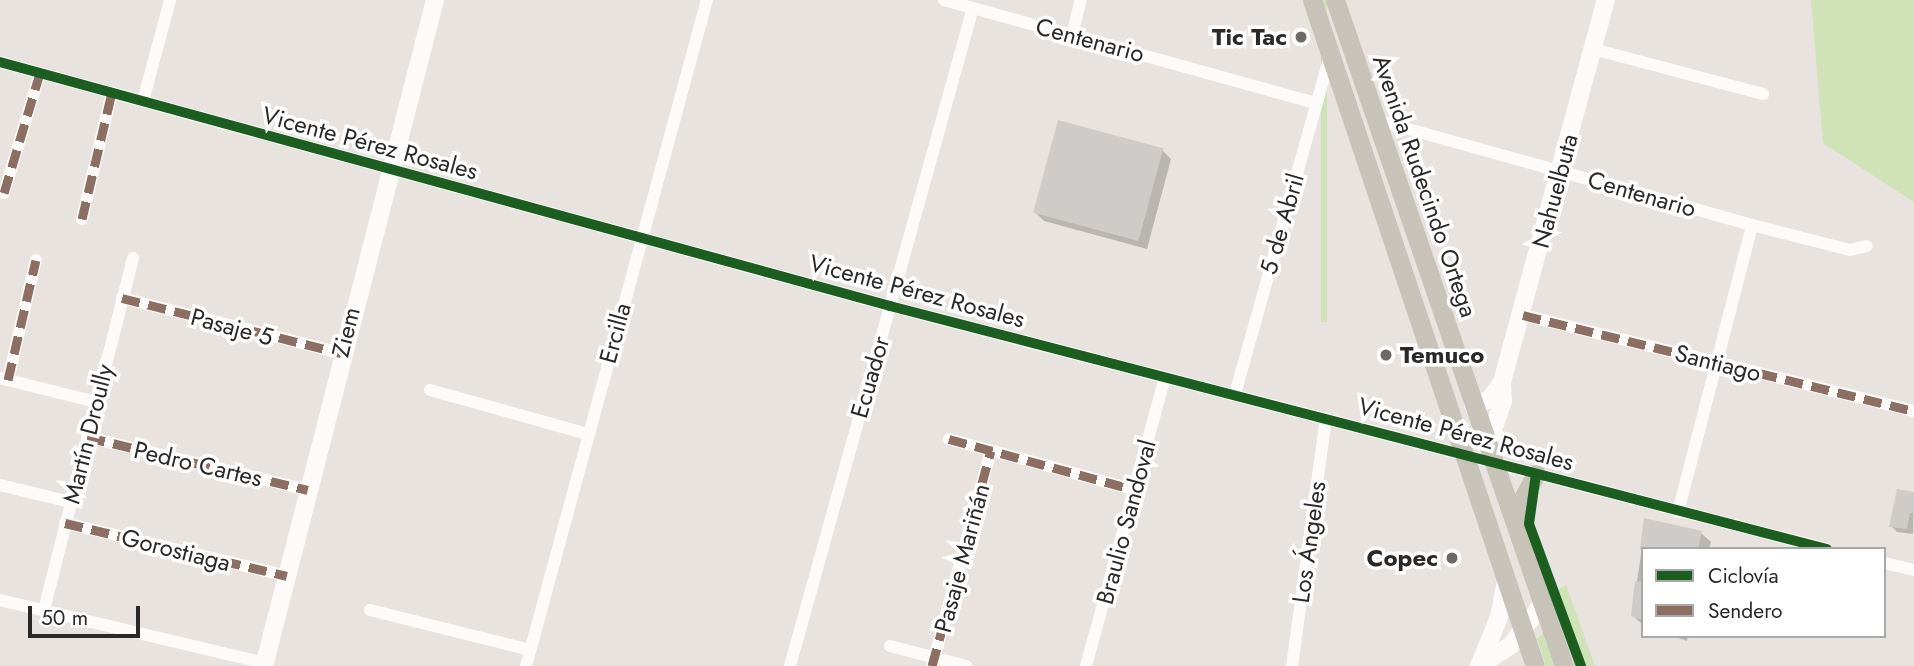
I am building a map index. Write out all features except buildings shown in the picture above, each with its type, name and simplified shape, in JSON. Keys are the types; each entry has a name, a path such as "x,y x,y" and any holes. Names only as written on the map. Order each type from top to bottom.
{"main road":[{"name":"Avenida Rudecindo Ortega","path":"1312,0 1535,666"},
{"name":"Avenida Rudecindo Ortega","path":"1338,3 1564,666"},
{"path":"1519,536 1521,502 1536,474"}],"street":[{"path":"143,101 170,0"},
{"name":"Ziem","path":"264,664 388,170 435,0"},
{"name":"Ercilla","path":"526,666 707,0"},
{"name":"Centenario","path":"944,0 1317,103"},
{"path":"1072,35 1081,0"},
{"name":"Nahuelbuta","path":"1490,455 1503,401 1502,382 1606,0"},
{"name":"Ecuador","path":"790,666 973,8"},
{"path":"1593,49 1763,94"},
{"name":"5 de Abril","path":"1235,394 1330,55"},
{"name":"Vicente Pérez Rosales","path":"0,62 890,306 1466,455 1490,455 1536,474 1819,547"},
{"path":"4,193 40,73"},
{"path":"82,219 111,92"},
{"name":"Centenario","path":"1376,120 1752,225 1850,250 1867,246"},
{"path":"1678,512 1752,225"},
{"name":"Martín Droully","path":"44,610 133,258"},
{"path":"36,260 4,379 96,402"},
{"name":"Pasaje 5","path":"122,298 341,353"},
{"name":"Santiago","path":"1522,315 1914,411"},
{"name":"Braulio Sandoval","path":"1086,666 1165,379"},
{"path":"1473,405 1490,399 1502,382"},
{"path":"430,390 587,434"},
{"name":"Los Ángeles","path":"1292,666 1326,418"},
{"name":"Pedro Cartes","path":"87,437 308,490"},
{"path":"949,439 1135,490"},
{"name":"Pasaje Mariñán","path":"933,662 991,451"},
{"path":"0,485 71,502"},
{"name":"Gorostiaga","path":"65,523 287,576"},
{"path":"1886,563 1913,570"},
{"path":"1479,666 1499,617 1506,576"},
{"path":"0,600 264,664"},
{"path":"1479,666 1511,645 1543,603"},
{"path":"370,610 530,650"},
{"path":"890,646 933,662 966,666"}],"green space":[{"path":"1321,0 1327,0 1327,322 1321,322"},
{"path":"1811,0 1914,0 1914,202 1823,143"},
{"path":"1566,585 1595,666 1584,666 1556,591"},
{"path":"1543,633 1554,666 1546,666 1537,639"}],"marked path":[{"path":"4,193 40,73"},
{"path":"82,219 112,92"},
{"path":"8,380 36,260"},
{"path":"122,298 341,353"},
{"path":"1523,315 1914,411"},
{"path":"87,437 308,490"},
{"path":"949,439 1135,490"},
{"path":"932,666 991,451"},
{"path":"65,523 287,576"}],"cycle path":[{"path":"0,62 890,306 1819,547"},
{"path":"1536,474 1529,524 1581,666"}],"place":[{"name":"Tic Tac","path":"1301,37"},
{"name":"Temuco","path":"1386,355"},
{"name":"Copec","path":"1452,558"}]}
